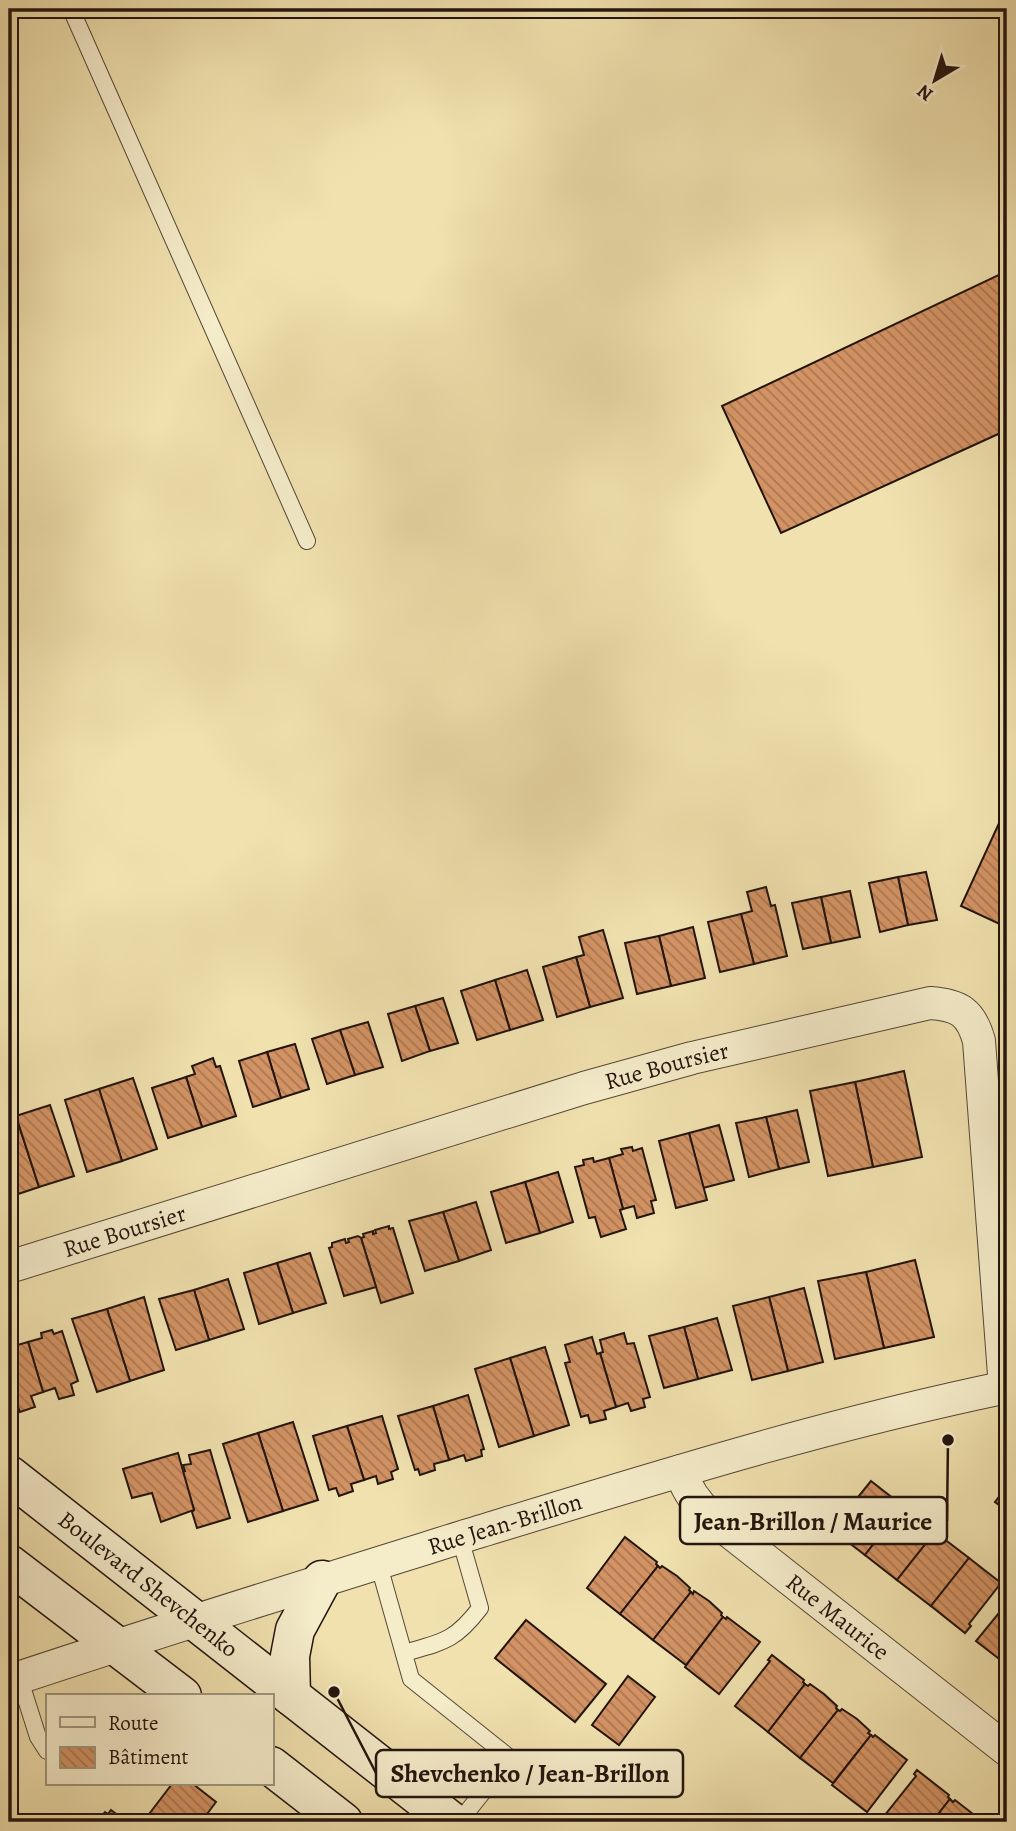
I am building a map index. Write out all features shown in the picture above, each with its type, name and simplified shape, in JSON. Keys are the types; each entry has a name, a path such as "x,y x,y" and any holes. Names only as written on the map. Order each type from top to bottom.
{"street":[{"name":"Rue Boursier","path":"9,1267 583,1088 692,1058 930,1003 948,1005 964,1012 974,1024 979,1041 1006,1388"},
{"name":"Rue Jean-Brillon","path":"14,1679 378,1562 681,1471 796,1438 1006,1388"},
{"name":"Rue Maurice","path":"681,1471 684,1482 698,1504 711,1517 1007,1750"},
{"name":"Boulevard Shevchenko","path":"9,1475 452,1822"},
{"path":"9,1564 179,1694"},
{"path":"291,1696 290,1656 295,1630 322,1580"},
{"path":"273,1768 343,1822"}],"lane":[{"path":"71,9 307,541"},
{"path":"404,1653 446,1641 464,1628 480,1608 460,1538"},
{"path":"378,1562 411,1679 510,1758 459,1822"},
{"path":"14,1679 38,1737 46,1749"}],"building":[{"path":"1007,271 1007,430 781,533 722,406"},
{"path":"1000,821 1007,824 1006,927 961,906"},
{"path":"926,872 937,920 908,925 898,877"},
{"path":"898,877 908,925 880,932 869,883"},
{"path":"766,887 771,906 775,905 787,956 754,964 741,914 752,911 747,892"},
{"path":"850,891 860,937 831,943 821,897"},
{"path":"821,897 831,943 803,949 792,903"},
{"path":"741,914 754,964 720,972 708,922"},
{"path":"693,927 705,978 671,986 659,936"},
{"path":"603,930 623,998 590,1007 576,957 584,955 579,937"},
{"path":"659,936 671,986 637,994 625,943"},
{"path":"576,957 590,1007 557,1017 543,967"},
{"path":"527,970 543,1020 510,1030 495,980"},
{"path":"495,980 510,1030 477,1040 461,991"},
{"path":"443,998 458,1043 430,1051 415,1006"},
{"path":"415,1006 430,1051 402,1061 388,1014"},
{"path":"368,1022 383,1067 355,1075 340,1030"},
{"path":"340,1030 355,1075 327,1084 312,1039"},
{"path":"295,1044 309,1089 281,1098 267,1052"},
{"path":"267,1052 281,1098 253,1107 239,1061"},
{"path":"213,1058 216,1067 220,1066 236,1116 202,1127 186,1077 195,1074 192,1066"},
{"path":"904,1071 922,1157 873,1167 855,1082"},
{"path":"186,1077 202,1127 168,1138 152,1088"},
{"path":"133,1078 157,1149 122,1161 99,1089"},
{"path":"855,1082 873,1167 828,1176 810,1091"},
{"path":"99,1089 122,1161 87,1172 65,1100"},
{"path":"12,1104 39,1187 9,1197 9,1105"},
{"path":"50,1105 74,1176 39,1187 16,1116"},
{"path":"797,1110 809,1162 779,1169 766,1117"},
{"path":"766,1117 779,1169 749,1177 736,1123"},
{"path":"719,1125 734,1180 703,1188 689,1133"},
{"path":"689,1133 707,1200 676,1208 659,1141"},
{"path":"632,1147 633,1151 642,1148 656,1200 651,1201 654,1213 637,1218 634,1206 623,1209 609,1158 623,1154 621,1149"},
{"path":"593,1158 594,1162 609,1158 626,1229 601,1237 595,1217 589,1218 575,1167 584,1165 583,1160"},
{"path":"558,1172 573,1222 540,1233 525,1182"},
{"path":"525,1182 540,1233 506,1243 491,1192"},
{"path":"476,1202 491,1250 459,1261 443,1212"},
{"path":"443,1212 459,1261 425,1271 409,1221"},
{"path":"389,1226 389,1229 393,1228 413,1293 381,1303 361,1238 364,1237 363,1234 373,1231 373,1234 376,1233 375,1230"},
{"path":"358,1236 361,1238 376,1287 344,1296 329,1248 332,1243 345,1239 346,1243 349,1242 348,1239"},
{"path":"310,1253 326,1303 293,1313 277,1263"},
{"path":"915,1260 934,1337 884,1348 866,1272"},
{"path":"277,1263 293,1313 259,1324 244,1273"},
{"path":"866,1272 884,1348 835,1359 818,1281"},
{"path":"228,1279 244,1329 209,1340 194,1290"},
{"path":"804,1288 823,1362 788,1371 769,1297"},
{"path":"194,1290 209,1340 176,1350 159,1299"},
{"path":"144,1297 164,1370 130,1381 107,1309"},
{"path":"769,1297 788,1371 752,1380 733,1306"},
{"path":"107,1309 130,1381 97,1392 72,1319"},
{"path":"717,1318 732,1370 698,1379 684,1327"},
{"path":"684,1327 698,1379 664,1388 649,1336"},
{"path":"52,1330 54,1334 62,1331 78,1381 71,1384 74,1395 59,1399 55,1388 43,1392 28,1342 42,1338 41,1333"},
{"path":"624,1333 627,1344 634,1343 650,1397 643,1399 645,1407 631,1411 628,1403 616,1407 600,1353 603,1352 600,1340"},
{"path":"592,1337 597,1354 600,1353 616,1407 604,1411 606,1419 590,1423 588,1415 581,1417 565,1363 570,1362 565,1345"},
{"path":"13,1342 14,1346 28,1342 43,1392 31,1396 35,1407 20,1412 16,1401 9,1402 9,1344"},
{"path":"545,1347 569,1425 534,1436 510,1358"},
{"path":"510,1358 534,1436 499,1447 475,1369"},
{"path":"468,1395 484,1449 481,1450 482,1456 466,1461 464,1455 449,1460 433,1406"},
{"path":"433,1406 449,1460 434,1464 435,1470 420,1475 418,1469 415,1470 398,1416"},
{"path":"382,1416 398,1469 391,1472 393,1479 378,1484 376,1476 364,1480 347,1426"},
{"path":"293,1422 318,1500 283,1511 258,1433"},
{"path":"347,1426 364,1480 351,1484 353,1491 339,1496 336,1488 329,1490 313,1436"},
{"path":"258,1433 283,1511 248,1522 223,1444"},
{"path":"210,1450 230,1518 197,1528 182,1472 185,1471 183,1465 191,1464 189,1455"},
{"path":"178,1453 194,1510 161,1522 152,1493 132,1498 123,1469"},
{"path":"871,1481 903,1506 865,1555 830,1528"},
{"path":"1007,1486 1007,1511 995,1502"},
{"path":"903,1506 935,1532 897,1580 865,1555"},
{"path":"935,1532 969,1558 931,1606 897,1580"},
{"path":"625,1537 657,1562 658,1566 620,1614 587,1588"},
{"path":"969,1558 1001,1583 965,1633 931,1606"},
{"path":"658,1566 677,1576 691,1592 653,1640 620,1614"},
{"path":"694,1591 709,1601 723,1617 686,1665 653,1640"},
{"path":"1007,1603 1007,1665 976,1641"},
{"path":"723,1617 727,1617 760,1642 719,1694 685,1667"},
{"path":"526,1620 606,1684 575,1722 495,1658"},
{"path":"772,1655 804,1680 805,1684 768,1732 735,1706"},
{"path":"628,1676 655,1697 619,1745 592,1725"},
{"path":"805,1684 810,1684 824,1694 838,1710 800,1758 768,1732"},
{"path":"842,1709 857,1719 871,1735 833,1783 800,1758 838,1710"},
{"path":"871,1735 875,1735 907,1760 867,1812 832,1785"},
{"path":"917,1770 949,1795 950,1799 932,1822 881,1820 916,1776 914,1774"},
{"path":"170,1786 196,1786 216,1802 201,1822 143,1822"},
{"path":"950,1799 953,1802 955,1800 982,1821 932,1822"},
{"path":"111,1810 127,1822 97,1822 105,1812 108,1814"}],"place":[{"name":"Jean-Brillon / Maurice","path":"948,1440"},
{"name":"Shevchenko / Jean-Brillon","path":"334,1692"}]}
